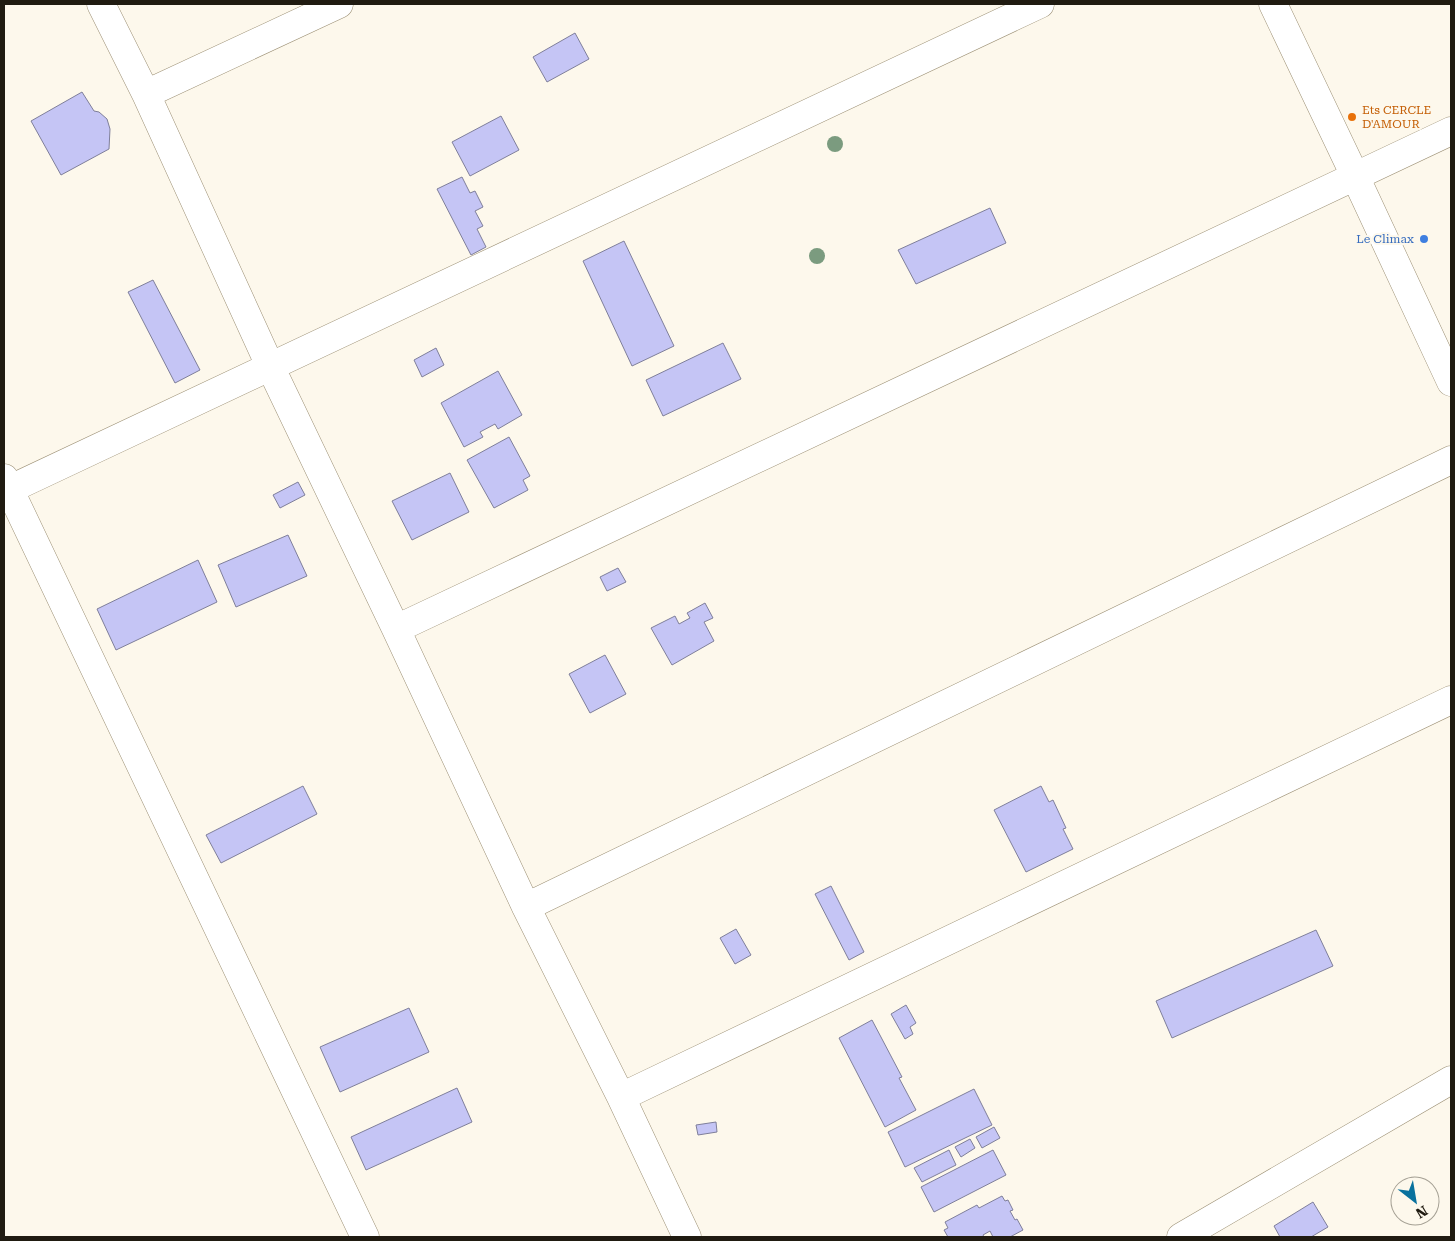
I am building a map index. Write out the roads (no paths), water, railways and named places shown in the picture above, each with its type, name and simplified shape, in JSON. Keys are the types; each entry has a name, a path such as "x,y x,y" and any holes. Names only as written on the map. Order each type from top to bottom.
{"street":[{"path":"101,4 146,94 270,366 526,907 687,1237"},
{"path":"146,94 339,4"},
{"path":"365,1237 5,487 270,366 1040,4"},
{"path":"1272,4 1356,176 1451,382"},
{"path":"396,629 1451,131"},
{"path":"526,907 1451,460"},
{"path":"620,1097 1451,700"},
{"path":"1181,1237 1451,1080"}],"place":[{"name":"Ets CERCLE D'AMOUR","path":"1352,117"},
{"name":"Le Climax","path":"1424,239"}]}
